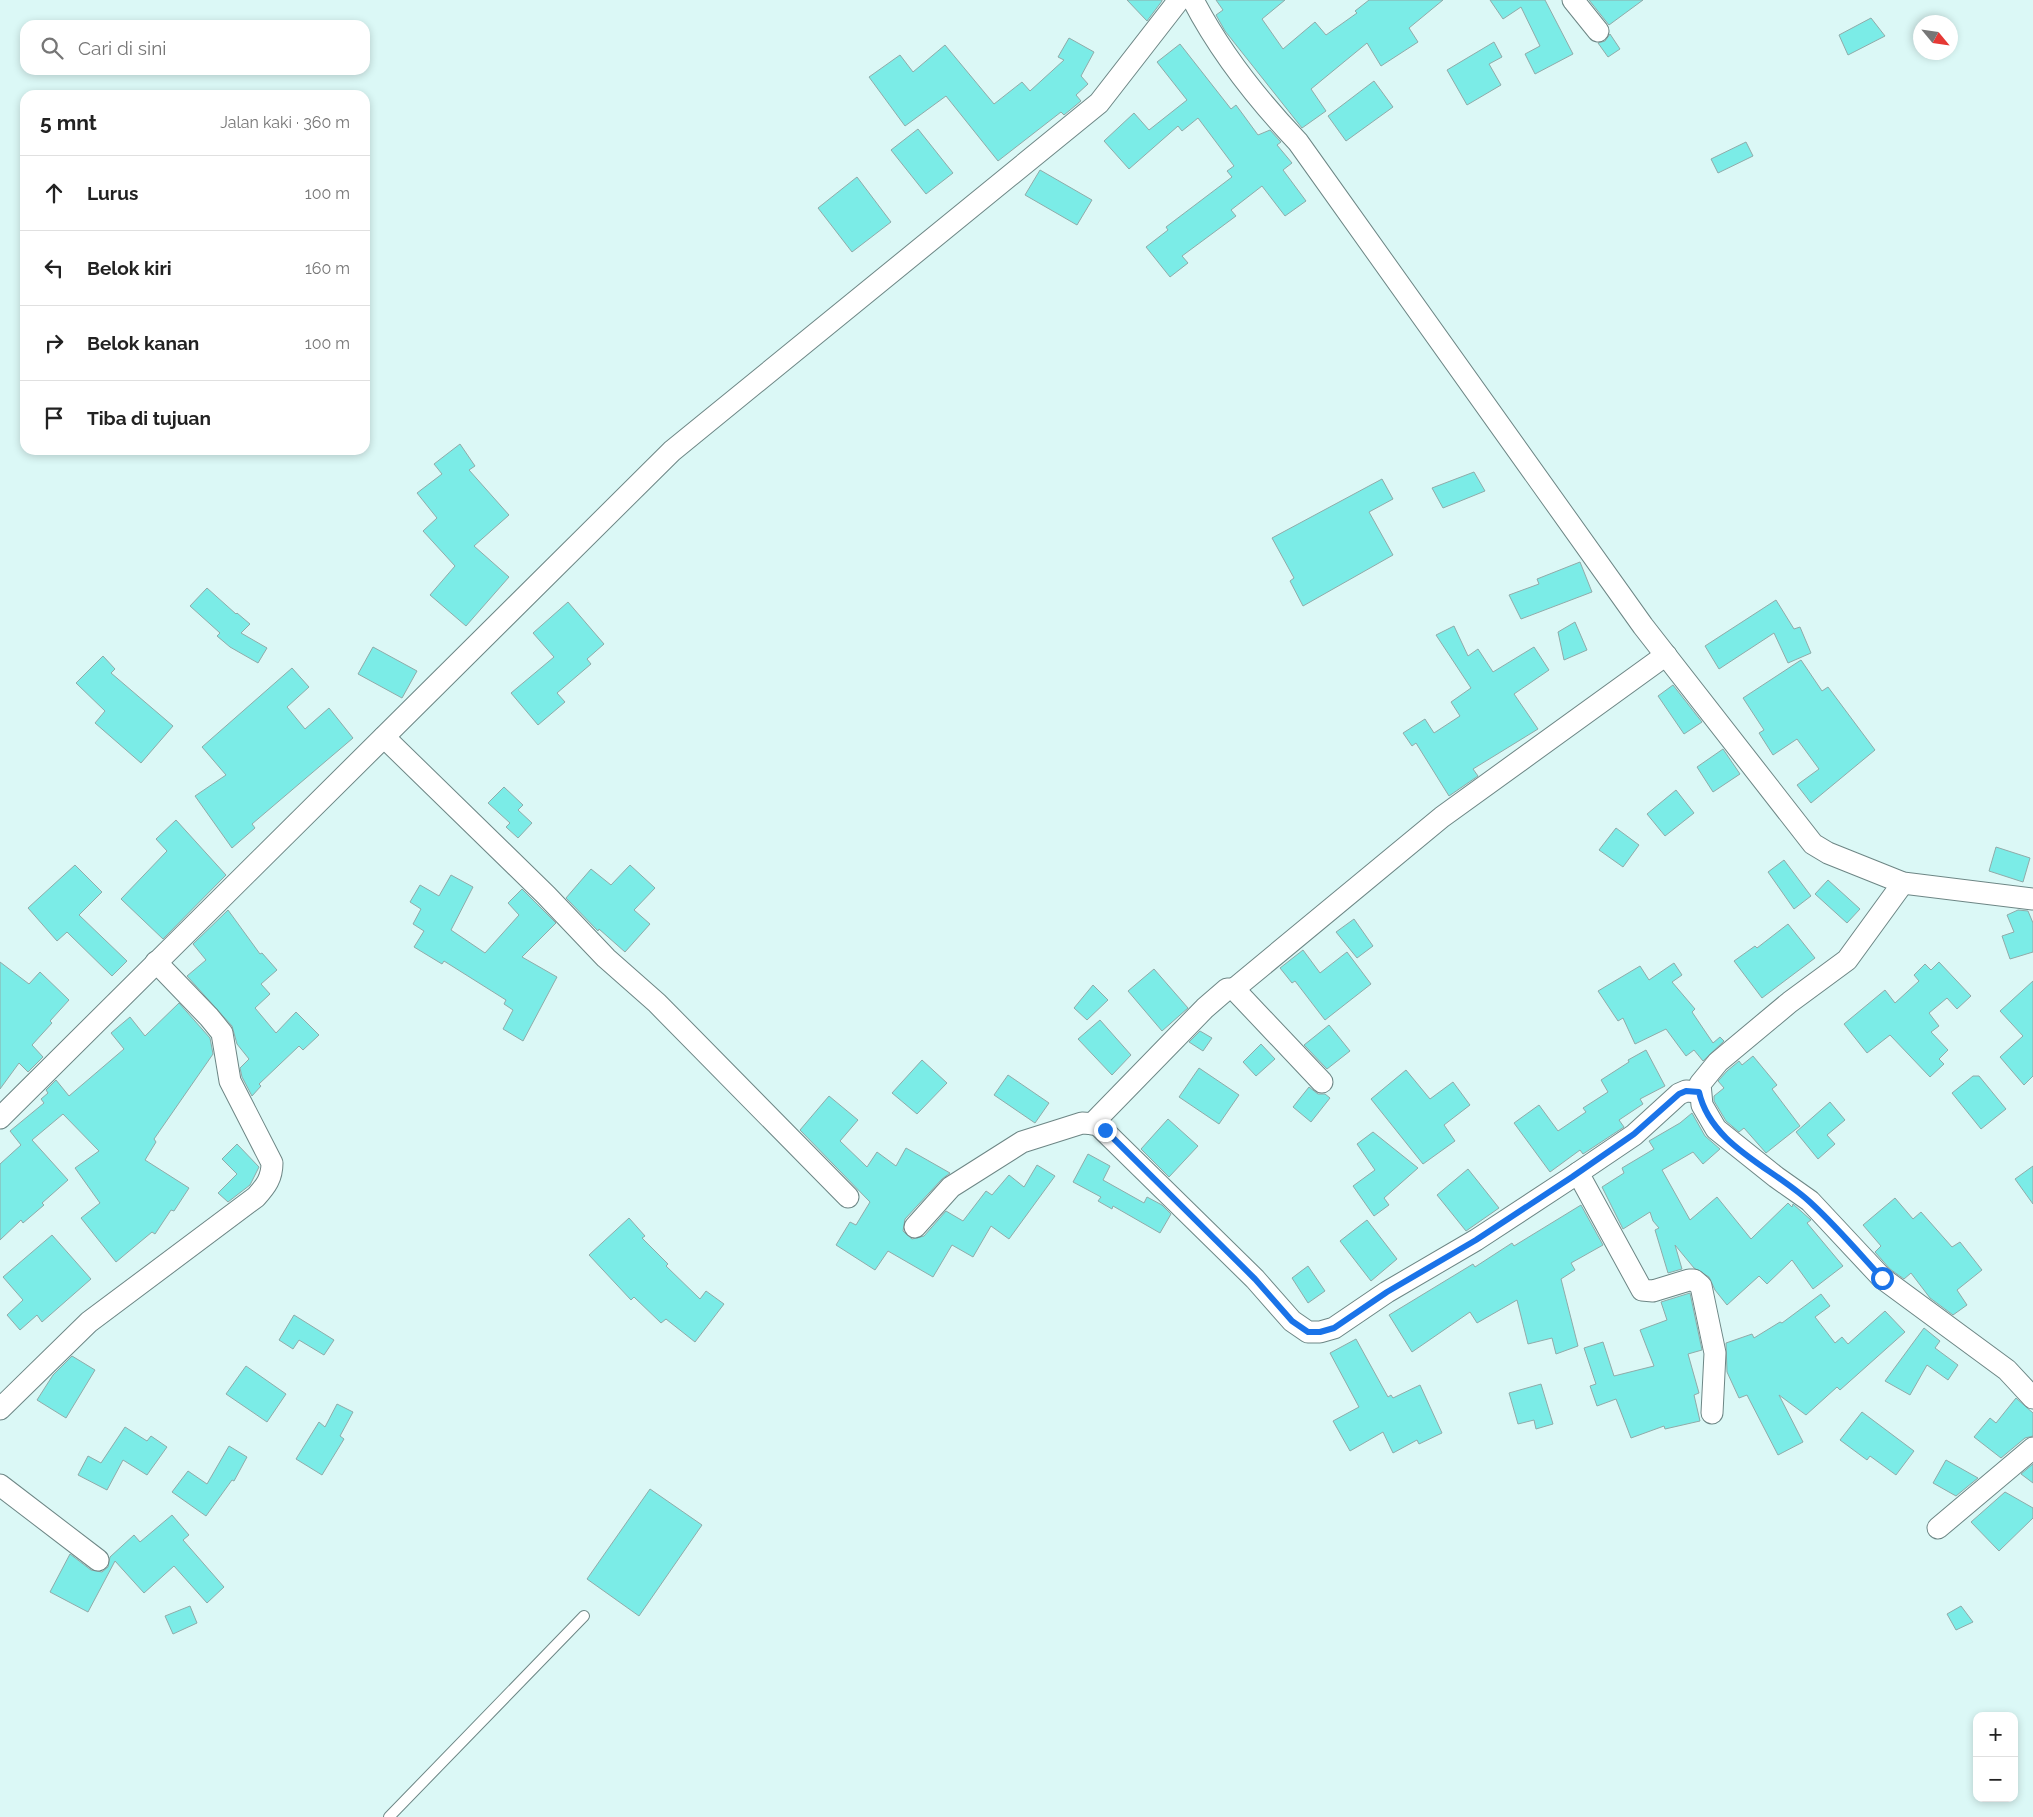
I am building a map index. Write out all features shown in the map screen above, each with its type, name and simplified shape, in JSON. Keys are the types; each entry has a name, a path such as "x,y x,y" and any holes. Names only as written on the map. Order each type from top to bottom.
{"street":[{"path":"0,1118 672,451 1098,103 1179,0"},
{"path":"1193,0 1210,32 1239,74 1298,142 1666,656 1813,844 1828,853 1903,883 2033,899"},
{"path":"1573,0 1598,31"},
{"path":"1092,1124 1205,1008 1227,989 1234,989 1442,817 1666,656"},
{"path":"384,737 546,895 606,958 657,1003 848,1197"},
{"path":"1903,883 1846,960 1790,1002 1718,1062 1703,1078 1699,1092 1702,1106 1716,1129 1776,1177 1810,1201 1882,1278 2007,1370 2033,1398"},
{"path":"0,1409 89,1322 256,1197 267,1185 272,1173 272,1163 230,1081 222,1033 156,962"},
{"path":"1234,989 1322,1082"},
{"path":"915,1228 951,1187 1022,1142 1082,1123 1098,1124 1255,1279 1292,1321 1308,1332 1320,1332 1334,1328 1387,1292 1476,1240 1578,1173 1634,1134 1679,1094 1686,1091 1699,1092"},
{"path":"1578,1173 1642,1290 1653,1291 1689,1280 1694,1280 1701,1286 1715,1353 1712,1413"},
{"path":"1938,1528 2033,1448"},
{"path":"0,1485 98,1560"}],"lane":[{"path":"389,1817 584,1616"}],"building":[{"path":"1127,0 1162,0 1162,1 1147,21"},
{"path":"1216,0 1285,0 1262,19 1283,49 1315,22 1326,35 1357,13 1355,11 1369,0 1443,0 1409,28 1418,42 1381,66 1367,43 1311,89 1326,111 1302,128 1225,31 1216,15 1223,10"},
{"path":"1490,0 1545,0 1573,54 1535,74 1525,54 1540,46 1521,7 1503,19"},
{"path":"1589,0 1643,0 1609,25"},
{"path":"1871,18 1885,36 1848,55 1839,35"},
{"path":"1610,34 1620,49 1608,57 1598,43 1605,41"},
{"path":"1069,38 1094,52 1081,76 1088,84 1076,95 1081,101 1064,115 1061,112 998,161 946,96 905,126 869,77 900,55 913,72 945,45 994,104 1022,82 1030,91 1064,60 1058,57"},
{"path":"1494,42 1502,57 1489,64 1501,85 1467,105 1447,70"},
{"path":"1180,44 1231,109 1236,105 1258,135 1270,130 1281,142 1277,145 1292,163 1283,170 1306,201 1285,216 1262,186 1231,210 1236,216 1182,256 1188,263 1170,277 1146,247 1168,230 1166,227 1232,177 1227,171 1234,166 1198,118 1182,131 1178,126 1129,169 1104,141 1134,113 1149,130 1187,100 1157,62"},
{"path":"1374,81 1393,107 1346,141 1328,116"},
{"path":"918,129 953,173 926,194 891,150"},
{"path":"1746,142 1753,156 1718,173 1711,159"},
{"path":"1040,170 1092,200 1077,225 1025,195"},
{"path":"857,177 891,222 852,252 818,208"},
{"path":"460,444 475,466 469,470 509,515 474,546 509,577 466,626 430,595 455,566 423,531 437,518 417,493 442,474 434,464"},
{"path":"1474,472 1485,491 1443,508 1432,488"},
{"path":"1382,479 1393,499 1369,512 1393,555 1303,606 1290,581 1294,578 1272,538"},
{"path":"1580,562 1592,592 1521,619 1509,595 1539,584 1537,579"},
{"path":"207,588 250,624 241,633 267,648 258,663 230,647 217,636 220,633 190,606"},
{"path":"1776,600 1794,629 1800,627 1811,653 1788,663 1774,633 1719,669 1705,646"},
{"path":"568,602 604,644 587,659 591,664 557,693 565,702 538,725 511,693 554,657 533,633"},
{"path":"1575,622 1587,650 1564,660 1558,632"},
{"path":"1454,626 1468,656 1478,649 1493,672 1534,647 1549,670 1514,694 1538,729 1473,769 1478,776 1449,796 1416,743 1412,746 1403,733 1425,719 1434,733 1460,716 1451,702 1471,688 1436,635"},
{"path":"373,647 417,671 402,698 358,674"},
{"path":"103,656 115,669 111,673 173,726 141,763 95,723 105,711 76,683"},
{"path":"1801,660 1822,691 1828,687 1875,750 1811,803 1797,785 1819,769 1797,739 1773,755 1759,733 1764,730 1743,698"},
{"path":"292,668 309,687 287,707 305,729 329,708 353,738 252,824 255,828 232,848 195,796 226,775 202,747"},
{"path":"1673,685 1702,722 1684,734 1658,696"},
{"path":"1723,749 1740,774 1713,792 1697,767"},
{"path":"504,787 523,805 518,810 532,823 518,838 506,827 510,823 488,803"},
{"path":"1676,790 1694,813 1665,836 1647,814"},
{"path":"176,820 226,875 163,939 121,899 167,851 156,839"},
{"path":"1616,828 1639,845 1623,867 1599,850"},
{"path":"1996,847 2030,858 2023,882 1989,871"},
{"path":"1784,860 1811,896 1794,909 1768,872"},
{"path":"75,865 102,892 79,915 127,961 112,976 67,932 57,941 28,908"},
{"path":"630,865 655,888 634,910 650,924 625,952 599,929 598,931 566,898 591,869 611,885"},
{"path":"451,875 473,887 451,930 485,953 519,915 508,903 522,889 556,923 522,957 557,977 523,1041 503,1029 513,1010 504,1004 506,1000 444,961 442,964 414,947 424,931 413,924 421,909 410,902 420,885 439,896"},
{"path":"1828,880 1860,909 1847,923 1815,894"},
{"path":"228,910 260,954 262,953 277,970 261,984 270,994 255,1008 276,1033 296,1012 319,1035 303,1050 299,1046 259,1084 261,1086 252,1096 242,1077 240,1068 249,1059 237,1044 232,1026 187,976 206,960 193,944"},
{"path":"2018,910 2028,911 2033,923 2033,952 2010,959 2002,936 2014,932 2007,915"},
{"path":"1354,919 1373,946 1357,958 1336,932"},
{"path":"1788,924 1815,958 1762,998 1734,961 1755,946 1757,948"},
{"path":"1303,950 1320,973 1347,952 1371,984 1325,1020 1295,981 1292,983 1280,968"},
{"path":"0,962 29,984 40,972 69,1000 32,1045 43,1057 28,1072 19,1063 0,1089"},
{"path":"1939,962 1971,996 1957,1009 1947,998 1929,1013 1939,1026 1931,1032 1948,1050 1939,1059 1944,1064 1930,1077 1890,1035 1867,1053 1844,1024 1885,990 1895,1003 1919,981 1914,975 1925,964 1931,970"},
{"path":"1674,963 1682,975 1672,982 1695,1009 1692,1012 1713,1043 1720,1037 1724,1041 1703,1061 1694,1050 1686,1056 1666,1029 1635,1044 1623,1018 1618,1021 1598,991 1640,966 1649,980"},
{"path":"1154,969 1188,1008 1162,1031 1128,991"},
{"path":"2033,981 2033,1076 2024,1085 2000,1057 2023,1036 2000,1011"},
{"path":"1093,985 1108,1000 1087,1020 1074,1008"},
{"path":"179,1003 210,1038 213,1054 154,1139 156,1142 145,1160 189,1188 174,1211 171,1210 155,1234 152,1232 116,1262 81,1218 100,1203 75,1168 99,1151 63,1114 32,1140 68,1180 42,1203 44,1205 23,1223 21,1220 0,1240 0,1164 21,1145 10,1131 44,1103 41,1099 48,1093 46,1090 56,1080 69,1096 124,1049 111,1033 130,1017 145,1036"},
{"path":"1100,1020 1131,1055 1112,1075 1078,1039"},
{"path":"1329,1025 1350,1051 1327,1069 1304,1045"},
{"path":"1200,1031 1212,1038 1203,1051 1189,1042"},
{"path":"1261,1044 1275,1059 1256,1076 1243,1062"},
{"path":"1646,1050 1665,1086 1640,1099 1643,1104 1619,1120 1624,1127 1583,1154 1580,1150 1550,1172 1514,1123 1539,1105 1558,1131 1586,1112 1583,1108 1608,1092 1601,1080 1629,1062 1628,1060"},
{"path":"1753,1056 1777,1085 1772,1089 1800,1126 1766,1153 1744,1128 1739,1132 1726,1121 1714,1101 1714,1096 1724,1088 1718,1081 1739,1061 1742,1065"},
{"path":"922,1060 947,1083 917,1114 892,1093"},
{"path":"1199,1068 1239,1095 1219,1124 1179,1097"},
{"path":"1406,1070 1430,1099 1453,1082 1470,1105 1444,1125 1455,1141 1423,1164 1371,1099"},
{"path":"1008,1075 1049,1103 1035,1123 994,1095"},
{"path":"1973,1076 1979,1076 2006,1109 1981,1129 1952,1093"},
{"path":"1309,1087 1318,1094 1325,1094 1330,1098 1311,1122 1293,1107"},
{"path":"829,1096 858,1120 840,1141 867,1167 877,1152 896,1166 906,1148 950,1173 942,1179 905,1219 903,1231 912,1239 924,1236 946,1211 963,1221 986,1191 992,1195 1009,1175 1024,1187 1037,1165 1055,1176 1009,1239 991,1226 973,1257 952,1245 933,1277 888,1251 875,1270 836,1245 850,1222 856,1225 870,1202 800,1130"},
{"path":"1830,1102 1845,1120 1827,1135 1835,1144 1818,1159 1796,1132"},
{"path":"1692,1113 1705,1136 1720,1149 1703,1164 1693,1152 1662,1170 1690,1220 1717,1197 1751,1239 1788,1203 1792,1207 1793,1204 1811,1220 1807,1223 1843,1266 1813,1289 1792,1260 1767,1284 1759,1276 1727,1305 1715,1290 1709,1277 1694,1268 1675,1245 1682,1269 1668,1273 1655,1230 1659,1228 1653,1221 1650,1212 1623,1229 1602,1187 1624,1173 1622,1168 1654,1149 1649,1141 1680,1123"},
{"path":"1168,1119 1198,1146 1169,1177 1141,1149"},
{"path":"1373,1132 1418,1168 1384,1198 1389,1205 1374,1216 1353,1186 1375,1170 1357,1144"},
{"path":"237,1144 259,1167 250,1185 228,1202 218,1193 237,1174 222,1159"},
{"path":"1088,1154 1110,1166 1103,1180 1144,1203 1147,1197 1162,1205 1171,1214 1160,1233 1113,1206 1112,1209 1098,1201 1101,1197 1073,1182"},
{"path":"2033,1166 2033,1204 2015,1179"},
{"path":"1468,1169 1499,1208 1466,1231 1437,1195"},
{"path":"1895,1198 1913,1219 1921,1212 1952,1247 1960,1242 1982,1270 1957,1290 1967,1305 1953,1315 1930,1298 1911,1273 1904,1279 1890,1269 1875,1252 1881,1246 1863,1225"},
{"path":"1581,1205 1603,1245 1571,1263 1575,1270 1561,1279 1578,1346 1556,1354 1552,1338 1528,1344 1517,1300 1477,1323 1470,1312 1412,1352 1389,1315 1473,1264 1475,1267 1512,1243 1514,1246"},
{"path":"629,1218 645,1236 642,1238 668,1264 666,1266 700,1299 706,1291 724,1304 695,1342 666,1319 661,1323 634,1297 631,1300 589,1255"},
{"path":"1367,1220 1397,1259 1371,1281 1340,1241"},
{"path":"52,1235 91,1279 42,1322 37,1315 20,1330 7,1315 23,1300 3,1277"},
{"path":"1308,1266 1325,1291 1308,1303 1292,1278"},
{"path":"1690,1293 1702,1350 1688,1354 1699,1393 1694,1395 1700,1421 1665,1429 1664,1426 1631,1438 1616,1399 1597,1406 1590,1386 1596,1384 1584,1348 1603,1342 1614,1376 1654,1366 1640,1330 1667,1320 1661,1302"},
{"path":"1821,1294 1830,1306 1815,1317 1835,1343 1842,1337 1848,1344 1885,1311 1905,1332 1840,1390 1837,1387 1806,1415 1779,1395 1803,1442 1778,1455 1747,1395 1739,1398 1727,1372 1726,1343 1752,1334 1754,1338 1780,1322 1782,1323"},
{"path":"294,1315 334,1340 324,1355 299,1340 293,1349 279,1340"},
{"path":"1924,1328 1940,1341 1935,1348 1958,1365 1948,1380 1927,1365 1910,1395 1885,1381"},
{"path":"1356,1339 1388,1397 1391,1395 1393,1398 1420,1385 1442,1433 1419,1444 1417,1440 1393,1453 1383,1432 1350,1451 1333,1421 1359,1407 1330,1353"},
{"path":"72,1356 95,1370 66,1418 37,1400 53,1375"},
{"path":"246,1366 286,1394 267,1422 226,1394"},
{"path":"1541,1384 1553,1424 1536,1429 1534,1420 1518,1424 1509,1393"},
{"path":"2016,1398 2033,1413 2033,1436 2025,1438 2001,1458 1974,1437 1990,1418 1996,1423"},
{"path":"337,1404 353,1412 340,1436 344,1439 322,1475 296,1459 319,1422 325,1427"},
{"path":"1862,1412 1914,1451 1896,1475 1870,1456 1867,1460 1840,1440"},
{"path":"125,1427 147,1441 151,1436 167,1447 147,1475 123,1460 107,1490 78,1475 88,1456 101,1463"},
{"path":"229,1446 247,1457 234,1481 232,1480 206,1516 172,1492 188,1471 207,1484"},
{"path":"1946,1460 1978,1478 1956,1496 1933,1483"},
{"path":"2033,1464 2033,1483 2021,1474"},
{"path":"650,1489 702,1525 639,1616 587,1579"},
{"path":"2005,1492 2033,1508 2033,1518 1999,1551 1971,1522"},
{"path":"172,1515 189,1535 183,1540 224,1587 207,1603 174,1566 144,1593 115,1561 88,1612 50,1592 70,1554 91,1570 102,1572 108,1567 110,1557 134,1535 140,1542"},
{"path":"190,1606 197,1623 173,1634 165,1616"},
{"path":"1961,1606 1973,1622 1956,1630 1947,1614"}],"route":[{"path":"1105,1130 1255,1279 1292,1321 1308,1332 1320,1332 1334,1328 1387,1292 1476,1240 1634,1134 1679,1094 1686,1091 1699,1092 1702,1106 1716,1129 1776,1177 1810,1201 1882,1278"}]}
